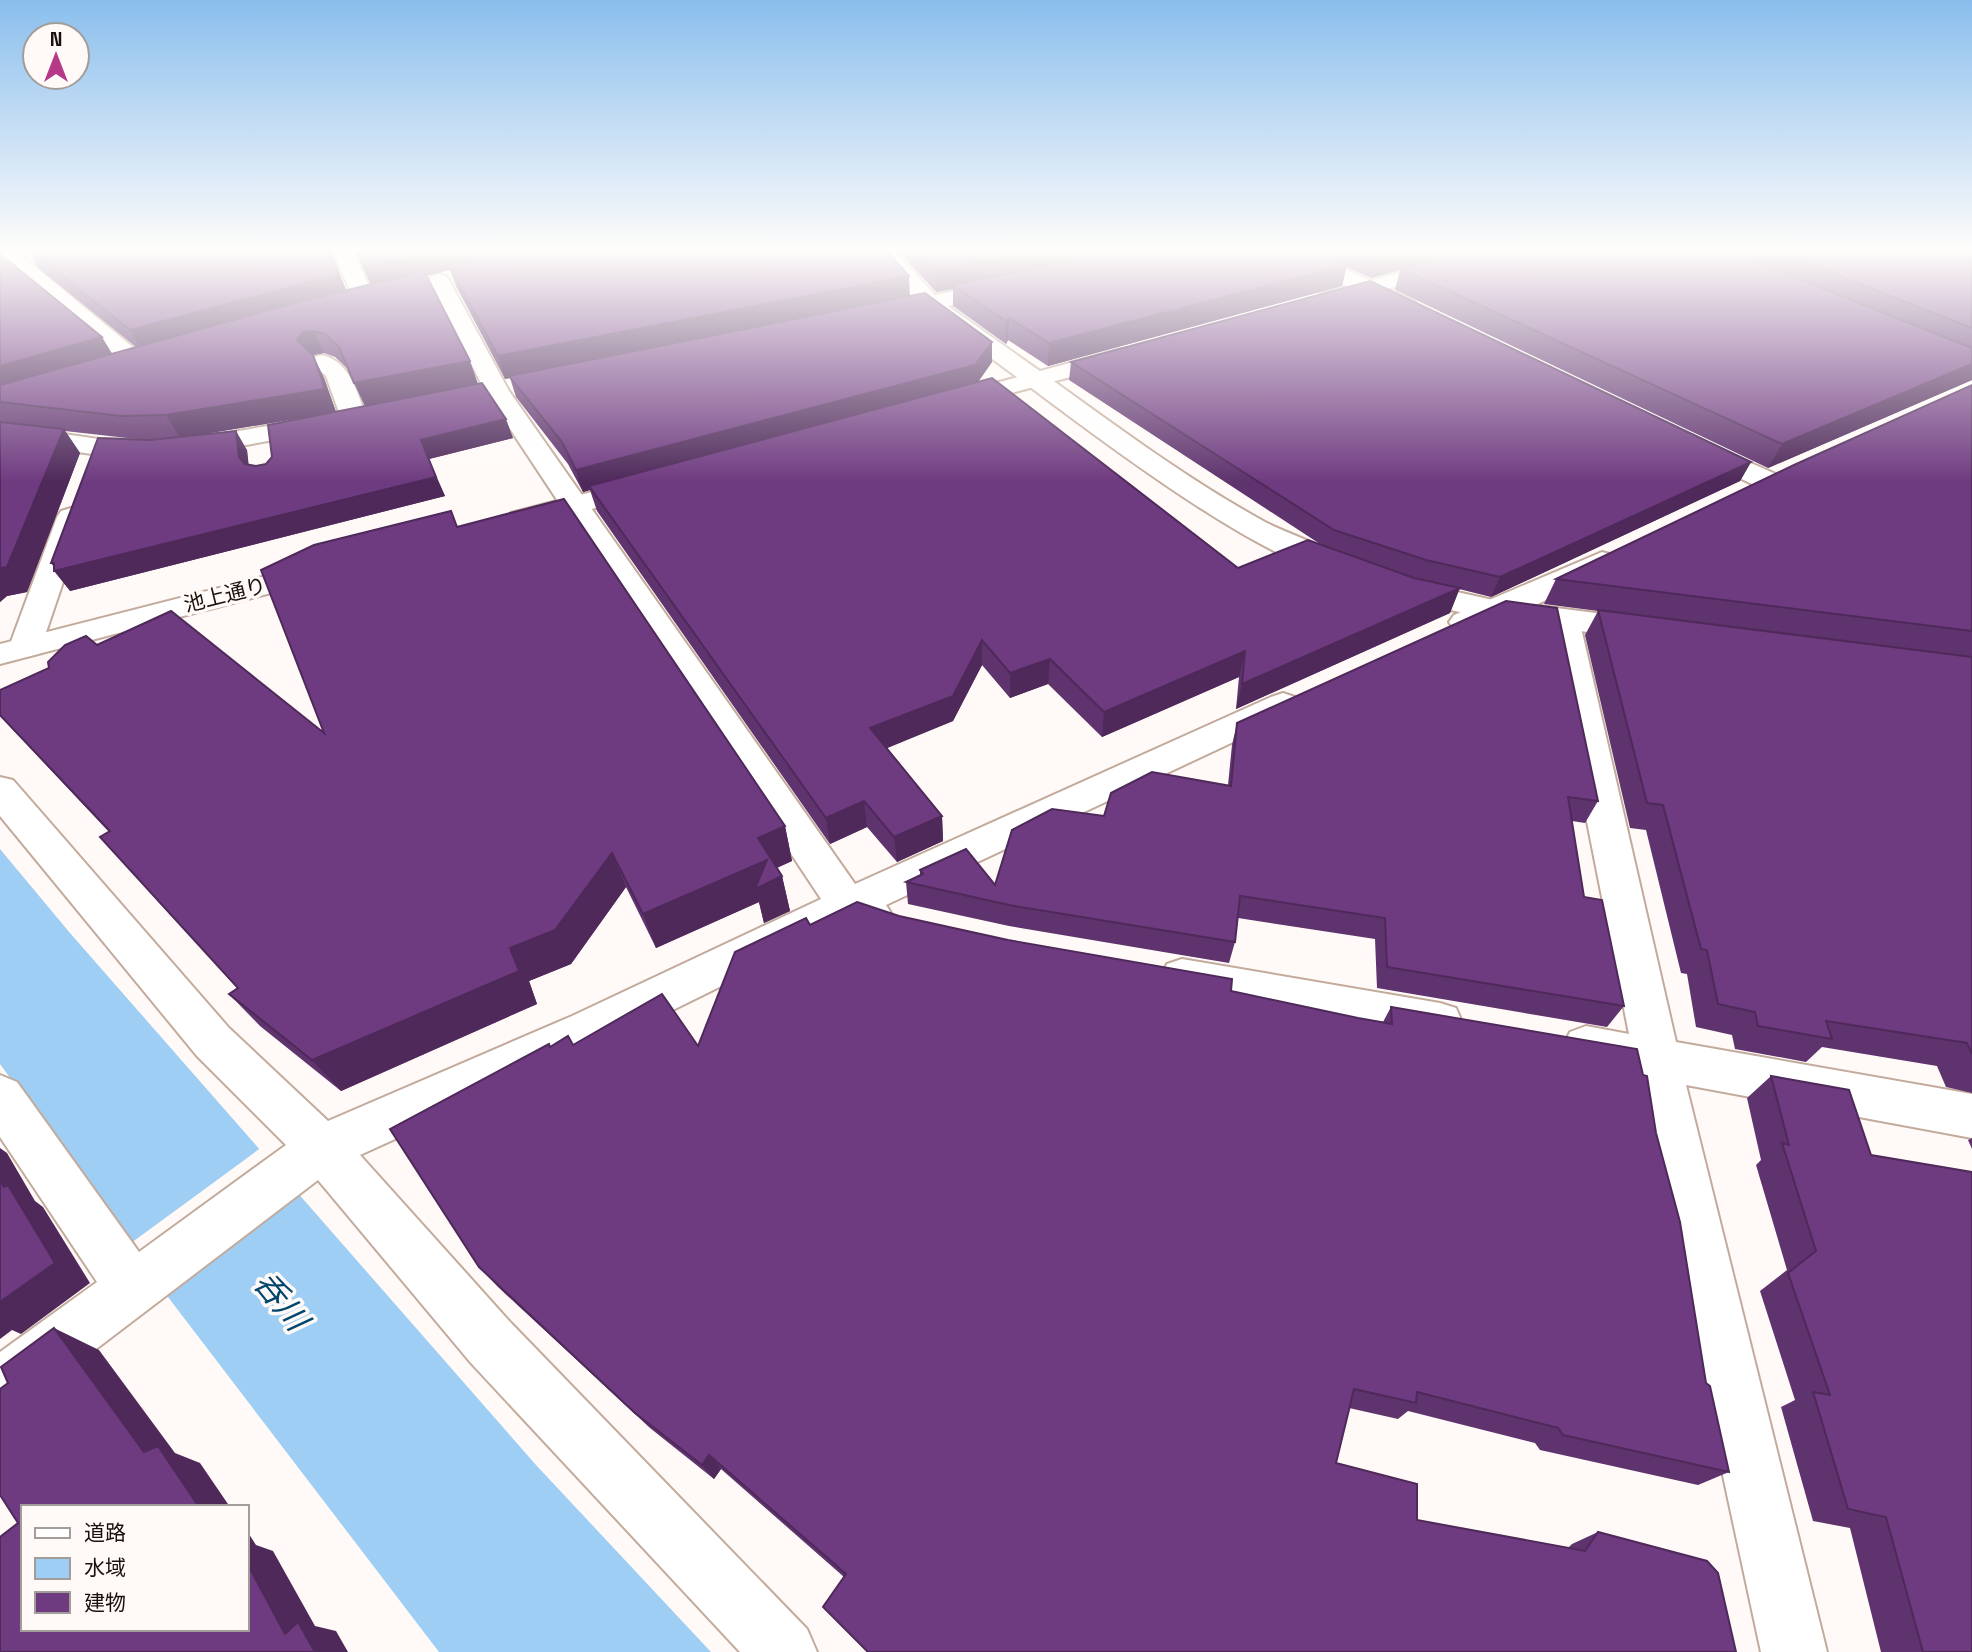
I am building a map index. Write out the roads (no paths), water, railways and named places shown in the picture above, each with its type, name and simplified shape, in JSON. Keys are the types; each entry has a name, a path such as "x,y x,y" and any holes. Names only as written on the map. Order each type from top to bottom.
{"street":[{"path":"96,328 138,363"},
{"path":"464,328 497,391 573,506 847,905 902,923"},
{"path":"965,328 1197,496 1273,538 1322,560 1417,594 1493,610 1669,633"},
{"path":"924,410 1147,349"},
{"path":"114,371 164,356"},
{"path":"322,362 337,373 354,418"},
{"path":"0,433 88,472 180,449 262,450 354,418 380,413"},
{"path":"1680,439 1782,475 1732,499"},
{"path":"12,650 88,472"},
{"path":"493,526 668,480"},
{"path":"1432,636 1525,598 1632,546"},
{"name":"池上通り","path":"12,650 346,564"},
{"path":"1563,619 1658,1058 1794,1652"},
{"path":"0,1387 309,1158 588,1030 847,905 1310,693"},
{"path":"0,790 309,1158 491,1343 784,1652"},
{"path":"1141,970 1472,1027"},
{"path":"1552,1040 1972,1116"},
{"path":"0,1097 137,1284"}],"water":[{"name":"呑川","path":"0,849 70,933 536,1465 711,1652 439,1652 171,1301 0,1064"}]}
